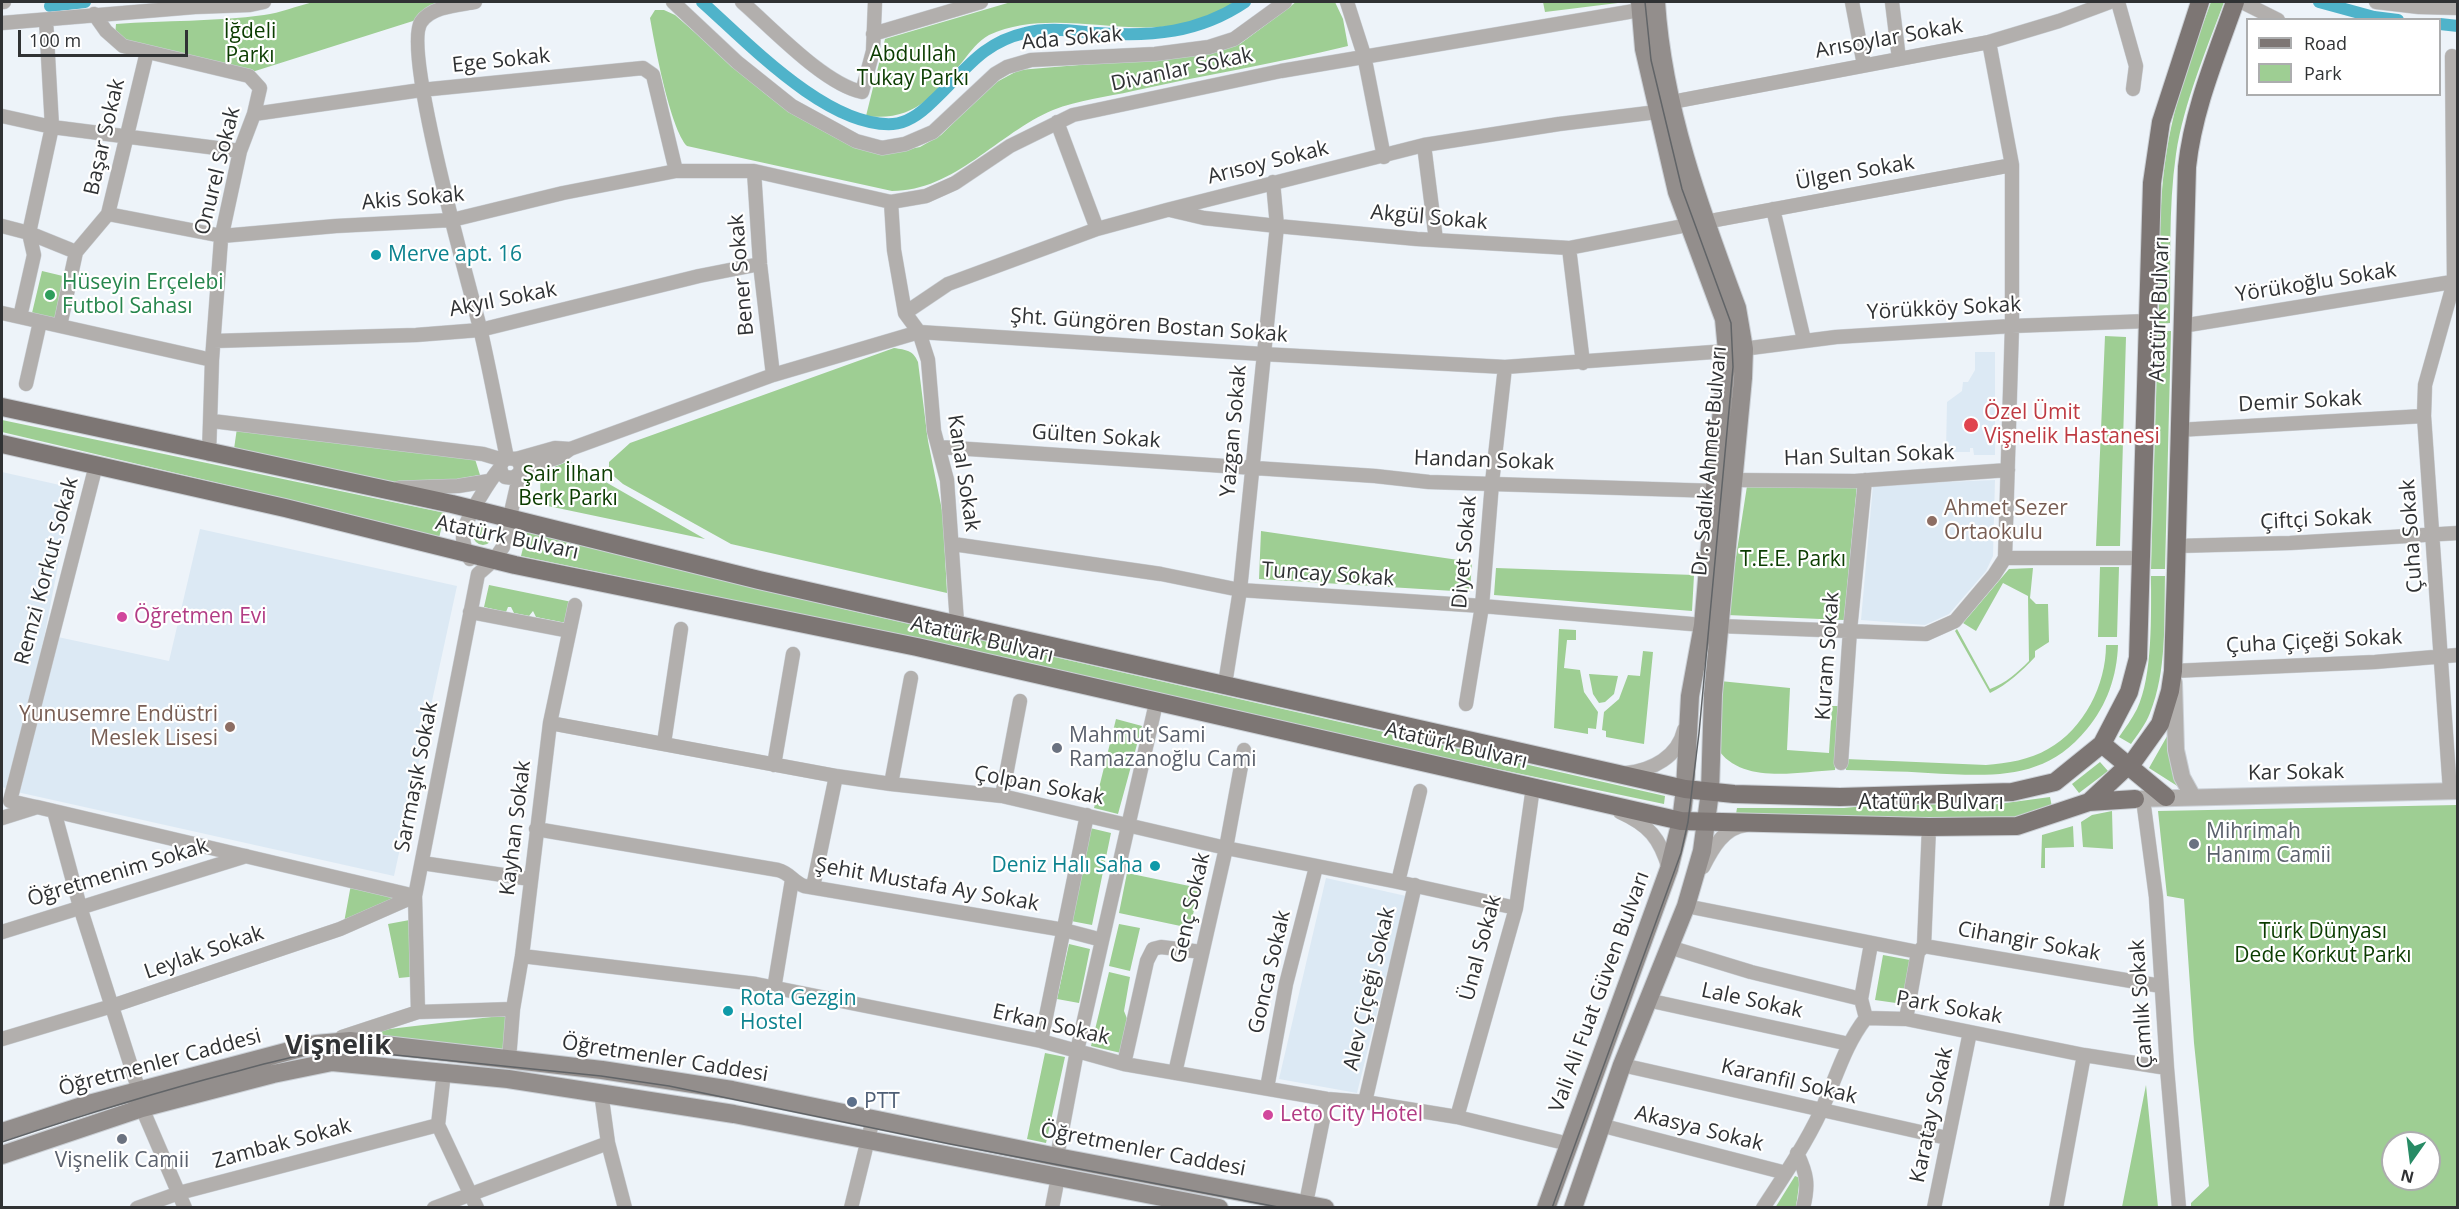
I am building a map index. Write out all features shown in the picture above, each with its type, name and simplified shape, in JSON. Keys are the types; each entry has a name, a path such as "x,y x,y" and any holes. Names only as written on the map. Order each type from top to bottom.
{"main road":[{"name":"Atatürk Bulvarı","path":"2,408 475,509 759,580 1685,789 1840,797 2012,792 2055,782 2102,744 2129,693 2138,658 2152,183 2162,122 2200,2"},
{"name":"Atatürk Bulvarı","path":"2,444 285,508 467,554 810,624 1681,821 1929,827 2017,826 2089,802 2135,759 2160,724 2173,671 2178,430 2190,141 2197,109 2235,2"},
{"name":"Dr. Sadık Ahmet Bulvarı","path":"1645,4 1644,49 1665,107 1677,192 1697,223 1743,378 1732,480 1711,626 1690,696 1685,789"},
{"name":"Dr. Sadık Ahmet Bulvarı","path":"1710,792 1713,694 1711,626 1716,491 1736,350"},
{"path":"2102,744 2166,797"},
{"path":"2055,782 2070,810"},
{"name":"Vali Ali Fuat Güven Bulvarı","path":"1546,1208 1669,869 1681,821 1685,789"},
{"path":"1576,1207 1600,1125 1688,899 1702,851 1710,792"},
{"path":"2089,802 2139,799"},
{"name":"Öğretmenler Caddesi","path":"2,1155 140,1099 316,1044 350,1041 509,1059 732,1090 1057,1157 1325,1208"},
{"name":"Öğretmenler Caddesi","path":"2,1132 140,1099 332,1062 444,1072 601,1092 734,1113 1219,1208"}],"street":[{"path":"2,23 94,14 250,5 264,2"},
{"path":"475,2 439,9 421,22 417,35 421,90 511,464 509,517 503,547 494,560 478,574 464,546 464,531 489,481 511,464"},
{"name":"Ada Sokak","path":"673,2 737,62 792,106 856,141 882,148 904,144 933,132 995,74 1007,67 1031,60 1155,54 1209,47 1234,39 1285,2"},
{"path":"742,2 828,76 847,89 862,92 873,51 875,2"},
{"path":"873,34 981,2"},
{"path":"1347,2 1364,55 1384,157"},
{"path":"1852,2 1864,65"},
{"path":"1892,2 1899,59"},
{"name":"Arısoylar Sokak","path":"1665,107 1864,65 1989,42 2059,21 2110,2"},
{"path":"2118,2 2136,66 2133,89"},
{"path":"2242,2 2274,18"},
{"path":"2376,2 2419,7 2457,8"},
{"name":"Divanlar Sokak","path":"754,171 891,202 926,196 955,183 1010,146 1073,116 1189,89 1645,4"},
{"name":"Onurel Sokak","path":"94,14 106,31 123,46 249,76 260,88 254,114 240,151 222,236 212,360 212,421 209,454"},
{"path":"20,317 34,255 29,233 52,127 46,20"},
{"path":"1989,42 2012,165 2012,326 2005,558 2142,558"},
{"name":"Başar Sokak","path":"60,326 76,252 108,214 147,52"},
{"name":"Çuha Sokak","path":"2450,56 2456,282 2425,385 2424,416 2434,534 2440,657 2454,791"},
{"name":"Ege Sokak","path":"254,114 421,90 643,68 653,75 676,171"},
{"name":"Arısoy Sokak","path":"905,313 948,284 1097,229 1167,210 1273,182 1384,157 1424,145 1665,107"},
{"path":"2,116 52,127 240,151"},
{"path":"1057,122 1097,229"},
{"path":"1424,145 1436,240"},
{"name":"Ülgen Sokak","path":"1697,223 2012,165"},
{"name":"Akis Sokak","path":"108,214 222,236 336,226 452,220 563,193 676,171 754,171"},
{"name":"Bener Sokak","path":"754,171 760,264 773,375"},
{"name":"Yazgan Sokak","path":"1225,684 1240,590 1262,354 1277,226 1273,182"},
{"path":"891,202 894,250 905,313"},
{"path":"1773,209 1804,340"},
{"name":"Akgül Sokak","path":"1167,210 1204,218 1277,226 1436,240 1569,248 1697,223"},
{"path":"2,226 29,233 76,252"},
{"path":"1569,248 1583,363"},
{"name":"Akyıl Sokak","path":"214,341 416,335 480,330 699,276 760,264"},
{"name":"Yörükoğlu Sokak","path":"2182,326 2456,282"},
{"path":"2,313 212,360"},
{"name":"Kanal Sokak","path":"905,313 919,332 928,360 934,431 947,480 957,623"},
{"name":"Yörükköy Sokak","path":"1736,350 1804,340 2012,326 2148,321"},
{"path":"26,384 40,322"},
{"name":"Şht. Güngören Bostan Sokak","path":"511,464 555,448 570,449 773,375 919,332 1505,367 1736,350"},
{"name":"Diyet Sokak","path":"1466,704 1482,606 1492,483 1505,367"},
{"name":"Demir Sokak","path":"2178,430 2424,416"},
{"path":"212,421 483,454 511,464"},
{"name":"Gülten Sokak","path":"939,447 1251,469"},
{"name":"Remzi Korkut Sokak","path":"96,465 6,800 415,896"},
{"name":"Handan Sokak","path":"1251,469 1375,476 1429,482 1716,491"},
{"name":"Han Sultan Sokak","path":"1732,480 1864,480 2008,470"},
{"name":"Kuram Sokak","path":"1841,763 1850,630 1864,480"},
{"path":"381,489 458,486 489,481"},
{"name":"Çiftçi Sokak","path":"2177,546 2290,543 2457,533"},
{"name":"Tuncay Sokak","path":"952,544 1161,574 1240,590 1482,606 1711,626 1926,634 1955,621 1994,575 2005,558"},
{"name":"Sarmaşık Sokak","path":"418,1012 415,896 478,574"},
{"name":"Kayhan Sokak","path":"509,1059 513,1009 522,956 550,723 575,605"},
{"path":"470,612 569,631"},
{"path":"664,743 681,629"},
{"path":"774,765 793,654"},
{"name":"Çuha Çiçeği Sokak","path":"2173,671 2457,655"},
{"path":"2173,671 2176,694 2176,750 2182,777 2193,797"},
{"path":"891,784 911,678"},
{"path":"1621,773 1650,768 1669,756 1677,747 1683,734 1690,696"},
{"path":"1002,796 1020,701"},
{"path":"1057,1157 1077,1051 1156,703"},
{"name":"Çolpan Sokak","path":"550,723 836,776 1002,796 1226,848 1415,885 1516,908"},
{"name":"Genç Sokak","path":"1175,1073 1226,848 1244,750"},
{"path":"813,887 836,776"},
{"name":"Ünal Sokak","path":"1457,1117 1516,908 1533,787"},
{"path":"1398,882 1420,791"},
{"name":"Kar Sokak","path":"2139,799 2454,791"},
{"name":"Çamlık Sokak","path":"2139,799 2156,897 2179,1208"},
{"path":"1596,801 1630,816 1649,829 1659,841 1669,869"},
{"path":"2,818 37,807"},
{"path":"54,811 80,907 140,1099 185,1208"},
{"path":"1041,1041 1087,816"},
{"path":"1688,899 1714,846 1736,826 1766,822"},
{"path":"1906,1019 1921,949 1929,827"},
{"name":"Şehit Mustafa Ay Sokak","path":"536,829 778,870 788,873 792,880 813,887 1064,930 1102,940"},
{"name":"Öğretmenim Sokak","path":"2,932 247,855"},
{"path":"422,863 530,879"},
{"name":"Gonca Sokak","path":"1267,1088 1286,984 1316,867"},
{"path":"774,989 792,880"},
{"name":"Alev Çiçeği Sokak","path":"1365,1102 1415,885"},
{"name":"Leylak Sokak","path":"2,1039 112,1006 340,929 415,896"},
{"name":"Cihangir Sokak","path":"1688,899 1871,944 1921,949 2161,986"},
{"path":"1866,1018 1861,999 1871,944"},
{"path":"1124,1064 1147,961 1153,949 1161,947 1202,952"},
{"path":"1669,947 1750,972 1861,999"},
{"name":"Erkan Sokak","path":"522,956 756,984 1041,1041 1124,1064 1327,1099 1365,1102 1457,1117 1569,1144"},
{"name":"Lale Sokak","path":"1647,1000 1849,1044"},
{"path":"316,1044 352,1035 418,1012 513,1009"},
{"name":"Park Sokak","path":"1763,1208 1821,1111 1849,1044 1866,1018 1906,1019 2167,1068"},
{"name":"Karatay Sokak","path":"1934,1208 1970,1032"},
{"path":"2056,1208 2084,1054"},
{"name":"Karanfil Sokak","path":"1622,1065 1947,1138"},
{"path":"444,1072 438,1125 474,1201"},
{"path":"601,1092 608,1143 625,1208"},
{"path":"1306,1203 1327,1099"},
{"path":"851,1208 873,1119"},
{"name":"Zambak Sokak","path":"137,1208 179,1193 438,1125"},
{"name":"Akasya Sokak","path":"1600,1125 1786,1173"},
{"path":"434,1208 474,1201 608,1143"},
{"path":"1797,1154 1806,1172 1806,1194 1803,1208"},
{"path":"1052,1208 1058,1177"}],"shaded area":[{"name":"Özel Ümit Vişnelik Hastanesi","path":"1975,352 1995,352 1995,455 1974,455 1973,448 1970,448 1970,452 1946,452 1947,402 1962,391 1963,382 1968,382 1975,370"},
{"path":"2,472 73,488 44,638 9,789 2,787"},
{"name":"Ahmet Sezer Ortaokulu","path":"1995,480 1993,556 1986,571 1949,614 1925,625 1861,620 1873,485"},
{"name":"Yunusemre Endüstri Meslek Lisesi","path":"200,529 457,586 394,876 17,792 58,637 169,661"},
{"path":"1326,878 1406,896 1357,1093 1279,1079"}],"green space":[{"name":"İğdeli Parkı","path":"313,2 473,2 252,72 128,44 115,36 116,24 264,15"},
{"name":"Abdullah Tukay Parkı","path":"1011,2 1234,2 1206,18 1176,25 1145,27 1049,23 1018,26 989,35 981,40 943,85 922,104 897,115 866,116 885,39"},
{"path":"1296,2 1335,2 1343,19 1348,46 1093,99 1053,110 1033,120 976,159 936,182 892,191 687,146 669,105 650,18 655,10 664,10 675,15 768,96 816,127 854,147 883,154 920,147 941,135 993,84 1019,70 1186,56 1223,49 1240,44"},
{"path":"1543,2 1626,2 1545,12"},
{"path":"2211,2 2224,2 2184,115 2176,154 2170,238 2170,323 2159,324 2163,176 2179,96"},
{"name":"Hüseyin Erçelebi Futbol Sahası","path":"42,271 67,277 57,319 32,313"},
{"path":"2158,331 2171,331 2165,569 2151,569"},
{"path":"2105,336 2126,337 2120,546 2096,546"},
{"path":"894,348 906,350 918,362 928,441 943,515 947,593 731,544 623,484 609,472 609,462 630,443"},
{"path":"2,420 445,513 439,538 341,512 2,432"},
{"path":"237,428 475,459 480,475 441,482 411,484 380,481 234,449"},
{"name":"Şair İlhan Berk Parkı","path":"569,461 705,539 548,506 540,489 544,471"},
{"name":"T.E.E. Parkı","path":"1747,486 1857,486 1844,620 1727,615"},
{"path":"479,525 487,525 493,531 493,539 487,545 479,545 473,539 473,531"},
{"path":"1261,531 1472,562 1470,592 1259,579"},
{"path":"527,532 848,610 1665,796 1664,804 1412,751 833,621 521,556"},
{"path":"2100,567 2119,567 2117,637 2098,637"},
{"path":"1496,568 1694,575 1692,611 1494,595"},
{"path":"2033,568 2030,598 2036,604 2048,604 2049,642 2035,651 2035,657 2025,668 2003,686 1990,693 1955,631 1957,629 1990,689 2016,674 2029,661 2028,596 2003,583 1976,631 1963,623 2009,569"},
{"path":"2151,576 2165,576 2162,663 2150,713 2131,744 2119,737 2137,709 2146,680 2150,644"},
{"path":"489,585 572,602 566,623 536,617 533,611 529,616 514,613 511,607 508,607 506,612 484,607"},
{"path":"1559,629 1576,630 1576,640 1567,640 1564,668 1580,670 1584,692 1598,712 1596,729 1588,728 1588,734 1554,728"},
{"path":"2106,645 2118,645 2116,668 2110,690 2087,729 2053,759 2015,772 1994,774 1846,770 1846,759 1986,765 2018,760 2041,753 2061,740 2082,718 2102,675"},
{"path":"1643,651 1653,652 1644,744 1606,737 1606,731 1602,730 1604,712 1619,699 1628,675 1640,676"},
{"path":"1589,674 1618,676 1614,694 1605,702 1599,703 1593,694"},
{"path":"1720,681 1790,688 1787,750 1829,753 1832,706 1839,706 1835,770 1771,774 1755,772 1727,760 1717,748"},
{"path":"1116,719 1142,726 1118,814 1094,808"},
{"path":"2170,731 2182,789 2149,768"},
{"path":"2100,762 2108,771 2079,793 2072,784"},
{"path":"2050,797 2052,807 2013,819 1736,814 1737,808 1844,808 1887,804 1991,805"},
{"name":"Türk Dünyası Dede Korkut Parkı","path":"2457,805 2457,1207 2191,1207 2191,1203 2209,1186 2194,1043 2184,899 2167,896 2158,811"},
{"path":"2112,811 2113,849 2083,847 2081,822 2092,815"},
{"path":"2073,826 2074,847 2045,848 2045,868 2041,868 2042,835"},
{"path":"1090,828 1111,833 1092,925 1071,921"},
{"path":"1127,873 1199,888 1190,928 1119,913"},
{"path":"352,879 415,896 343,928"},
{"path":"415,919 419,976 399,978 388,924"},
{"path":"1119,924 1140,928 1130,971 1109,966"},
{"path":"1069,944 1090,949 1079,1003 1057,999"},
{"path":"1883,955 1910,960 1903,1004 1875,1000"},
{"path":"1109,972 1130,977 1124,1011 1128,1021 1121,1053 1091,1046"},
{"path":"508,1015 505,1053 379,1037 381,1030"},
{"path":"1045,1053 1065,1057 1046,1143 1027,1139"},
{"path":"2146,1085 2158,1207 2122,1207"},
{"path":"1795,1176 1800,1178 1796,1207 1775,1208"}],"waterway":[{"path":"50,6 85,2"},
{"path":"702,2 766,60 816,98 842,112 868,122 893,124 904,122 919,113 973,61 996,44 1009,38 1043,30 1117,34 1174,31 1210,20 1245,2"},
{"path":"2319,2 2382,18"},
{"path":"2441,24 2458,26"}],"tram line":[{"path":"1552,1208 1681,853 1688,822 1699,733 1733,367 1731,323 1682,189 1651,60 1645,2"},
{"path":"2,1142 144,1097 292,1057 324,1052 356,1051 601,1076 669,1086 950,1144 1283,1208"}],"place":[{"name":"Merve apt. 16","path":"376,255"},
{"name":"Hüseyin Erçelebi Futbol Sahası","path":"50,295"},
{"name":"Özel Ümit Vişnelik Hastanesi","path":"1971,425"},
{"name":"Ahmet Sezer Ortaokulu","path":"1932,521"},
{"name":"Öğretmen Evi","path":"122,617"},
{"name":"Yunusemre Endüstri Meslek Lisesi","path":"230,727"},
{"name":"Mahmut Sami Ramazanoğlu Cami","path":"1057,748"},
{"name":"Mihrimah Hanım Camii","path":"2194,844"},
{"name":"Deniz Halı Saha","path":"1155,866"},
{"name":"Rota Gezgin Hostel","path":"728,1011"},
{"name":"PTT","path":"852,1102"},
{"name":"Leto City Hotel","path":"1268,1115"},
{"name":"Vişnelik Camii","path":"122,1139"}],"district":[{"name":"Vişnelik","path":"338,1046"}]}
